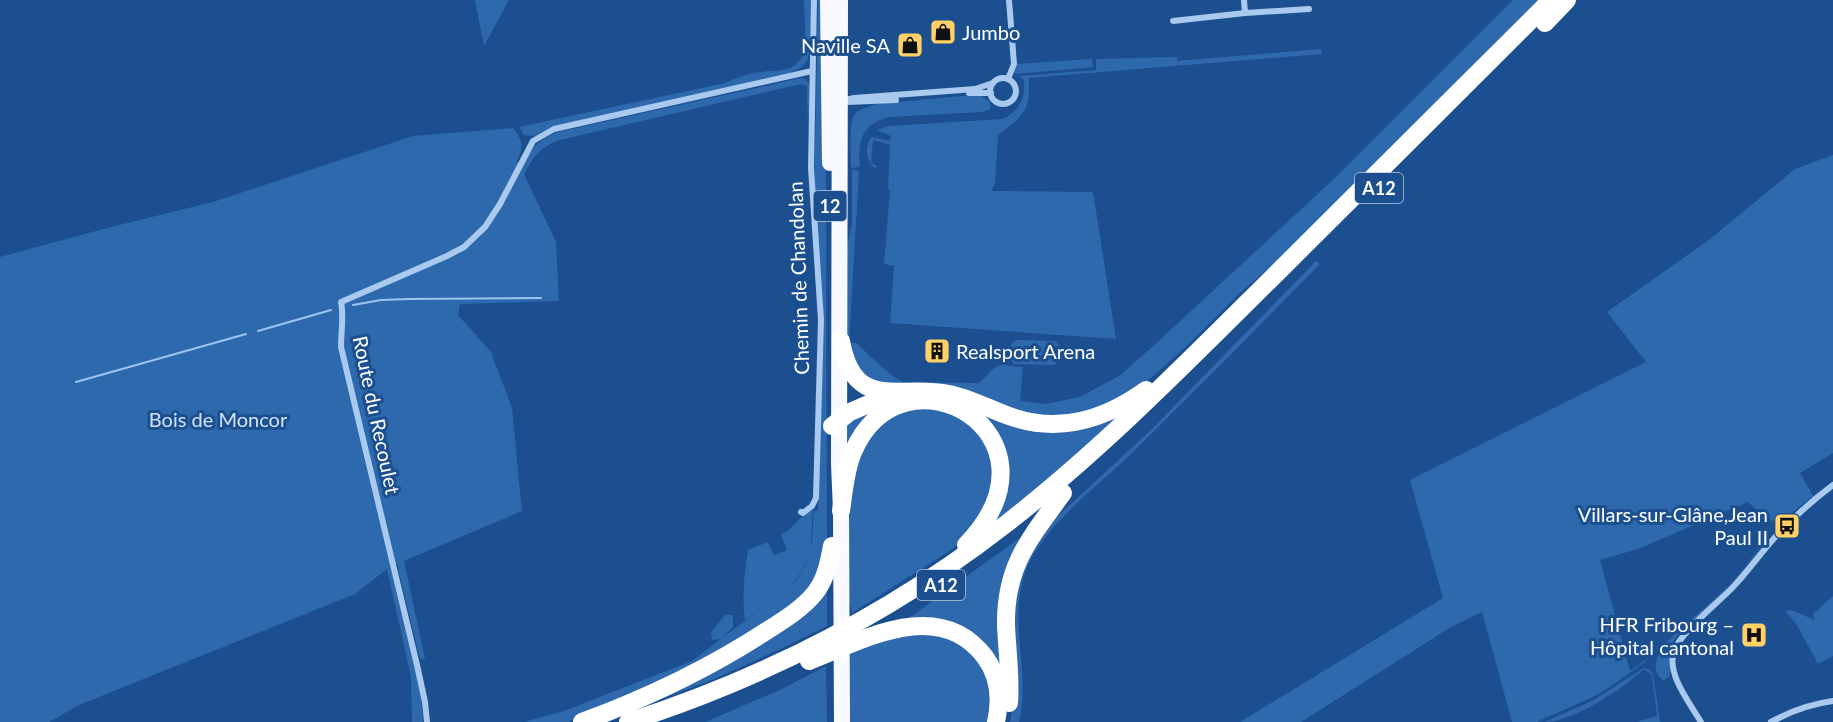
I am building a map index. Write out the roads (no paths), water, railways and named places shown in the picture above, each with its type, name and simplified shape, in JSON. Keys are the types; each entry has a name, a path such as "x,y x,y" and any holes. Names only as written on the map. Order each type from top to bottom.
{"highway":[{"name":"12","path":"828,0 834,101 841,341 832,546 837,600"},
{"name":"12","path":"832,722 837,681 837,600 841,511 836,423 834,101 840,0"},
{"name":"A12","path":"628,722 700,697 781,662 858,622 932,577 996,532 1056,484 1121,426 1551,0"},
{"name":"A12","path":"665,722 745,691 809,662 883,622 939,587 1011,535 1063,493 1174,391 1567,0"},
{"path":"841,341 845,360 859,381 873,389 897,393"},
{"path":"836,423 867,403 897,393 921,391 947,394 1023,420 1052,425 1076,423 1106,414 1131,401 1196,354"},
{"path":"841,511 853,452 869,426 879,417 904,403 932,400 948,404 973,417 990,437 997,452 1000,466 999,491 990,516 981,528 932,577"},
{"path":"1005,722 1009,691 1006,616 1010,582 1024,548 1063,493"},
{"path":"582,722 683,679 733,652 783,620 812,597 819,587 827,570 832,546"},
{"path":"809,662 897,628 921,625 950,630 977,647 992,669 999,693 996,722"},
{"name":"12","path":"837,681 842,722"}],"street":[{"path":"812,71 814,0"},
{"path":"1008,79 1014,64 1009,0"},
{"path":"1244,0 1245,13"},
{"path":"1173,21 1309,9"},
{"name":"Chemin de Chandolan","path":"802,513 812,506 816,498 821,320 812,198 810,128 812,71"},
{"name":"Route du Recoulet","path":"427,722 426,702 341,346 343,311 340,302 453,254 472,240 495,212 530,145 541,135 554,129 812,71"},
{"path":"834,101 975,88 993,83 1000,78 1008,79 1016,88 1013,99 1002,103 993,98 991,93 993,83"},
{"path":"834,101 878,102 991,93"},
{"path":"1701,722 1679,683 1672,665 1674,650 1683,637 1734,587 1777,536 1815,498 1833,485"},
{"path":"1771,722 1797,709 1833,701"}],"waterway":[{"path":"353,305 381,300 541,298"},
{"path":"258,331 331,310"},
{"path":"76,382 246,334"}],"place":[{"name":"Jumbo","path":"943,32"},
{"name":"Naville SA","path":"910,45"},
{"name":"Realsport Arena","path":"937,351"},
{"name":"Villars-sur-Glâne,Jean Paul II","path":"1787,526"},
{"name":"HFR Fribourg – Hôpital cantonal","path":"1754,635"}],"park label":[{"name":"Bois de Moncor","path":"218,419"}]}
